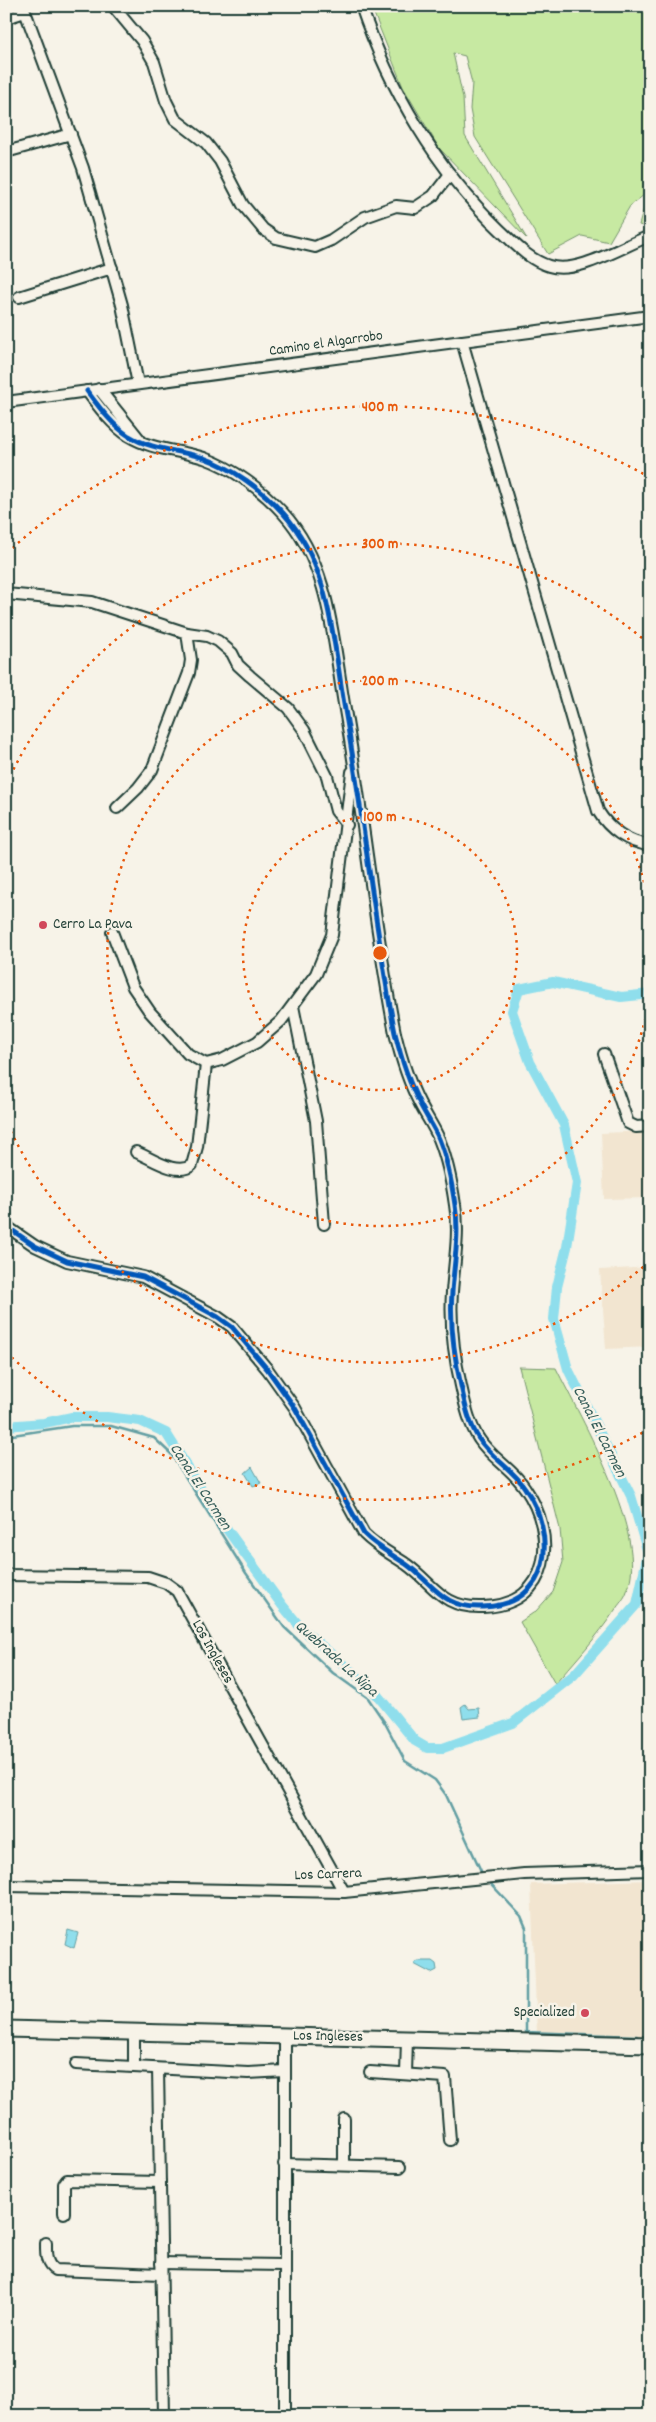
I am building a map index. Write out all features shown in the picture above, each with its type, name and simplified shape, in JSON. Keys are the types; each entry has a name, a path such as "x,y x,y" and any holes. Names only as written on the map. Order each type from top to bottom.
{"street":[{"path":"113,6 142,42 154,62 166,101 175,119 206,143 220,161 243,205 263,229 276,238 315,247 331,240 366,217 396,206 415,208 433,196 450,174"},
{"path":"360,6 367,26 404,105 450,174 489,219 524,253 550,266 570,267 589,262 650,236"},
{"path":"6,18 24,9 71,134 126,320 138,384"},
{"path":"6,152 71,134"},
{"path":"19,297 112,268"},
{"name":"Camino el Algarrobo","path":"6,402 650,316"},
{"path":"462,341 598,810 608,824 620,834 634,841 650,845"},
{"path":"100,389 142,442"},
{"path":"6,1226 35,1246 67,1260 143,1277 218,1317 232,1327 268,1370 295,1408 364,1534 379,1548 406,1564 444,1598 468,1606 488,1606 506,1602 531,1587 543,1567 545,1556 538,1515 526,1489 516,1476 492,1455 478,1439 472,1426 461,1385 455,1355 452,1318 457,1231 456,1206 439,1139 408,1077 397,1043 354,756 321,580 301,535 274,503 232,472 204,458 142,442 130,437 113,423 87,391"},
{"path":"6,594 92,602 187,633 218,640 232,653 238,665 288,708 316,751 331,786 336,811 347,824"},
{"path":"117,808 144,782 155,764 189,673 191,660 187,633"},
{"path":"112,932 133,987 150,1012 188,1054 206,1064 222,1060 257,1042 280,1021 316,974 332,935 354,756"},
{"path":"293,1006 316,1121 324,1224"},
{"path":"604,1054 628,1123 636,1127 650,1126"},
{"path":"136,1152 174,1169 184,1170 192,1165 197,1147 206,1064"},
{"name":"Los Ingleses","path":"6,1575 148,1577 160,1580 177,1591 344,1892"},
{"name":"Los Carrera","path":"6,1886 344,1892 524,1874 650,1870"},
{"name":"Los Ingleses","path":"6,2029 650,2045"},
{"path":"134,2032 134,2066"},
{"path":"285,2036 285,2416"},
{"path":"406,2074 407,2039"},
{"path":"76,2064 248,2073 285,2071"},
{"path":"158,2069 164,2416"},
{"path":"370,2072 445,2076 450,2140"},
{"path":"344,2120 344,2165"},
{"path":"284,2164 400,2167"},
{"path":"64,2213 64,2184 67,2180 160,2182"},
{"path":"46,2243 47,2260 50,2268 55,2270 284,2265"}],"shaded area":[{"path":"650,1131 650,1198 604,1199 601,1133"},
{"path":"650,1267 650,1347 606,1349 600,1270"},
{"path":"650,1880 650,2039 537,2035 531,1884"}],"green space":[{"path":"371,6 650,6 650,228 639,225 649,191 630,206 609,242 582,236 548,254 475,137 470,109 472,83 465,56 453,53 463,98 465,136 527,239 439,148 403,87"},
{"path":"519,1367 556,1368 596,1446 610,1478 629,1540 632,1568 625,1596 594,1639 555,1684 520,1622 536,1611 553,1592 563,1562 560,1529"}],"water":[{"path":"252,1467 261,1483 253,1486 245,1473"},
{"path":"465,1704 469,1709 479,1708 480,1717 463,1719 461,1707"},
{"path":"68,1930 78,1933 74,1948 65,1944"},
{"path":"418,1961 432,1961 436,1964 437,1970 431,1973 414,1964"}],"waterway":[{"name":"Canal El Carmen","path":"6,1426 44,1423 72,1417 107,1417 140,1421 166,1433 221,1521 282,1605 302,1629 373,1690 415,1741 427,1748 443,1748 513,1723 574,1675 637,1604 648,1553 631,1496 568,1369 554,1319 557,1287 567,1247 577,1183 564,1125 530,1062 512,1011 519,989 553,982 621,997 650,994"},
{"name":"Quebrada La Ñipa","path":"6,1436 72,1426 111,1426 154,1438 171,1454 246,1573 284,1627 333,1673 368,1698 385,1723 405,1761 435,1780 446,1795 481,1871"},
{"name":"Quebrada La Ñipa","path":"491,1884 521,1916 526,1928 526,2032 637,2036"}],"cycle path":[{"path":"6,1226 35,1246 67,1261 143,1277 218,1317 232,1327 268,1370 295,1408 364,1534 379,1547 406,1564 448,1600 469,1607 483,1607 506,1603 524,1594 535,1581 542,1564 544,1545 542,1526 535,1506 520,1481 484,1446 476,1433 468,1414 459,1375 453,1339 452,1316 457,1226 452,1189 442,1147 412,1087 395,1033 333,632 321,581 311,556 299,534 283,513 266,496 236,474 215,462 195,455 147,444 129,436 111,421 87,391"}],"place":[{"name":"Cerro La Pava","path":"43,925"},
{"name":"Specialized","path":"585,2013"}]}
